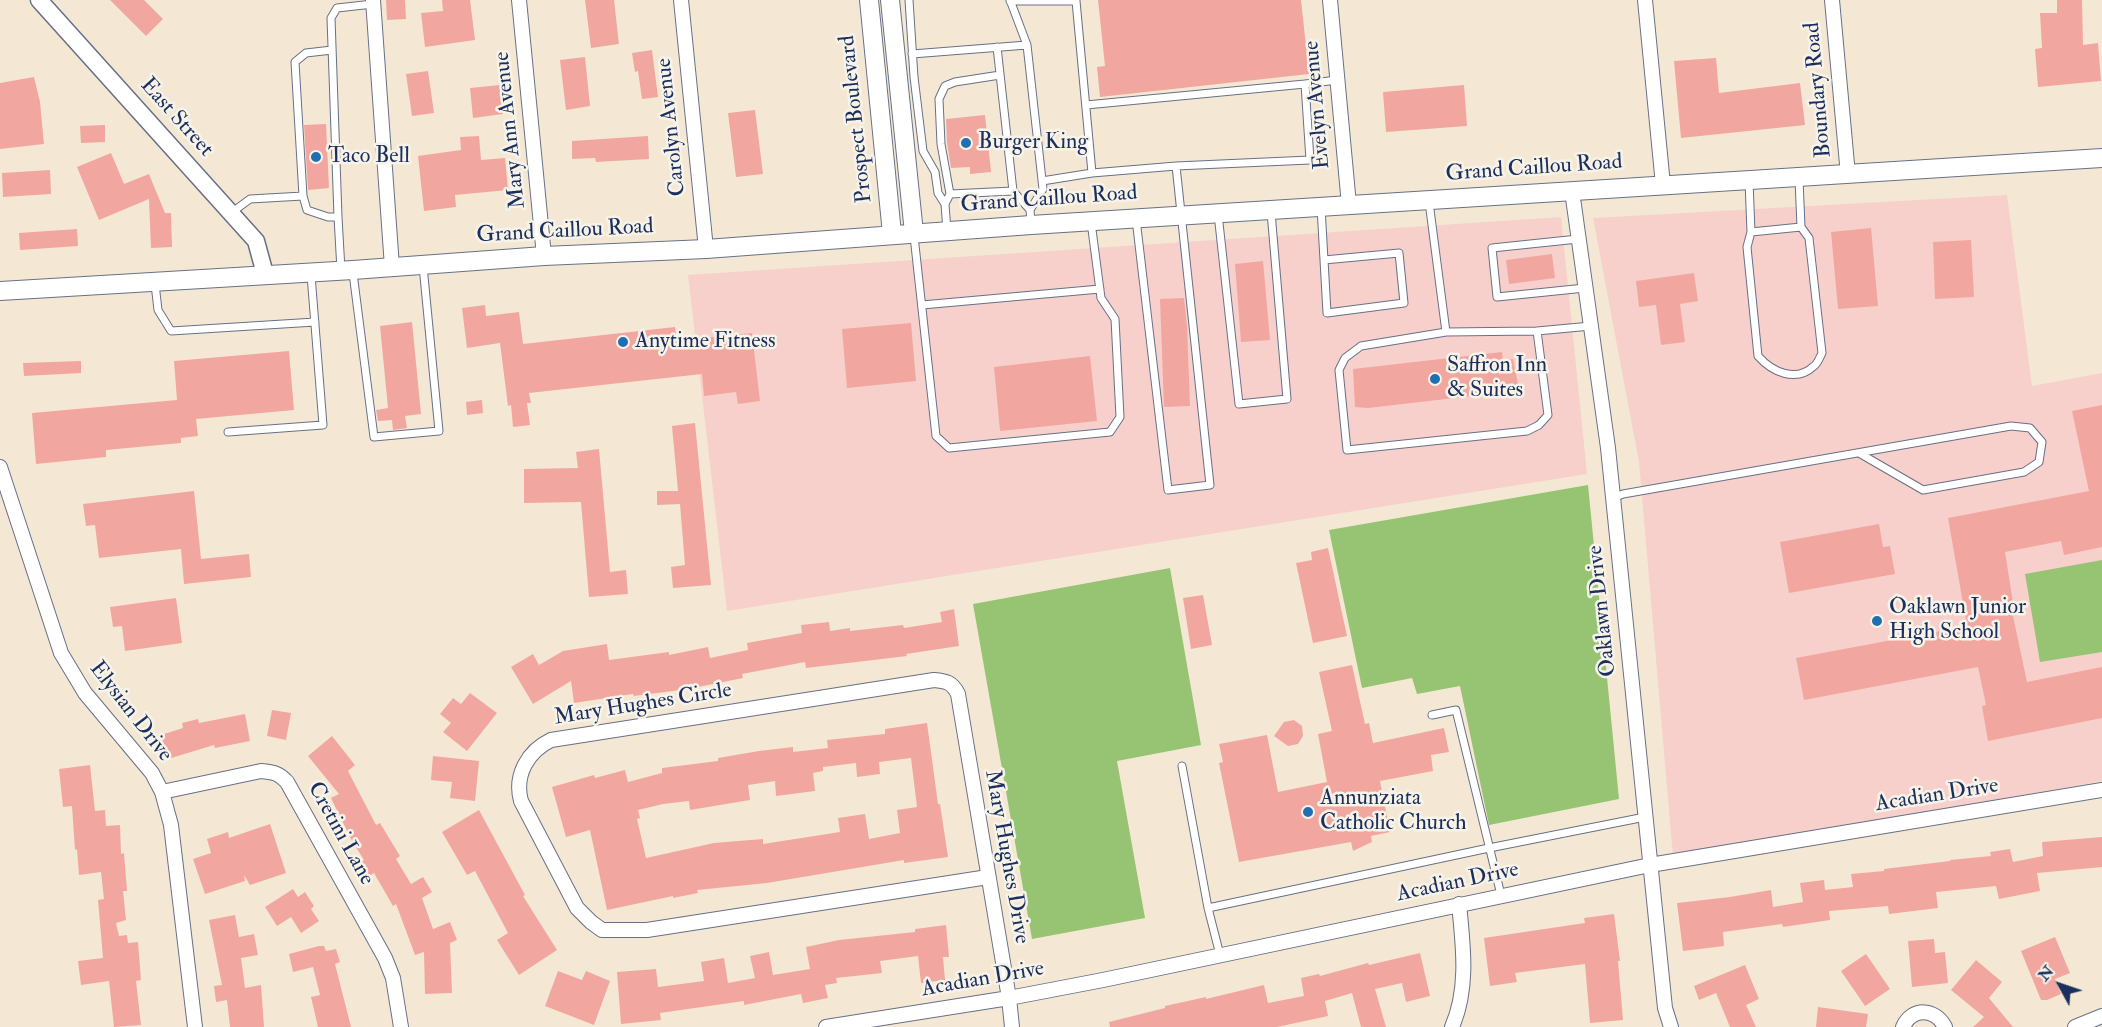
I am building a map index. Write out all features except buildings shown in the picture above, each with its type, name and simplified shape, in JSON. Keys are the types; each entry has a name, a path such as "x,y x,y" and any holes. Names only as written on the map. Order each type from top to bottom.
{"main road":[{"name":"Prospect Boulevard","path":"869,0 892,234"},
{"name":"Prospect Boulevard","path":"891,8 914,153 914,233"},
{"name":"Grand Caillou Road","path":"0,291 544,256 706,249 947,231 1030,218 1091,222 1572,190 2102,159"}],"street":[{"name":"East Street","path":"39,0 256,241 265,274"},
{"name":"Mary Ann Avenue","path":"519,0 544,256"},
{"name":"Carolyn Avenue","path":"681,0 706,249"},
{"name":"Evelyn Avenue","path":"1330,0 1349,205"},
{"path":"1645,0 1663,185"},
{"name":"Boundary Road","path":"1832,0 1848,175"},
{"path":"373,2 392,267"},
{"name":"Oaklawn Drive","path":"1572,190 1613,498 1665,1008 1671,1027"},
{"name":"Elysian Drive","path":"0,470 61,653 69,669 85,693 152,773 162,792 171,825 195,1027"},
{"name":"Mary Hughes Circle","path":"958,693 947,681 934,680 551,740 540,745 528,756 520,775 519,793 521,801 577,908 602,930 647,930 988,877"},
{"name":"Mary Hughes Drive","path":"958,693 1012,1027"},
{"name":"Cretini Lane","path":"162,792 261,771 282,776 385,958 393,978 401,1027"},
{"name":"Acadian Drive","path":"826,1027 1009,998 1650,865 2102,789"},
{"path":"1452,1027 1462,991 1464,956 1459,904"},
{"path":"1903,1027 1909,1017 1922,1012 1936,1015 1945,1027"},
{"path":"2075,1027 2102,1016"}],"lane":[{"path":"909,0 914,153 935,172 938,193 945,204 947,231"},
{"path":"1030,218 1043,189 1027,45 1010,1 1076,1 1092,173"},
{"path":"373,2 337,8 331,18 338,217 374,437 439,430 423,265"},
{"path":"891,8 910,14"},
{"path":"912,54 1027,45"},
{"path":"997,47 1013,191 1030,218"},
{"path":"332,50 306,53 295,62 303,196 307,210 328,217 338,217"},
{"path":"945,204 950,194 941,144 939,99 945,86 955,82 1000,75"},
{"path":"1086,105 1337,80"},
{"path":"1042,181 1092,173 1176,166 1311,160 1305,84"},
{"path":"1136,219 1168,490 1210,485 1176,166"},
{"path":"1749,181 1751,232 1747,247 1758,356 1767,367 1793,374 1815,366 1822,353 1809,238 1801,227 1799,176"},
{"path":"950,194 1013,191"},
{"path":"231,213 250,199 303,196"},
{"path":"1428,200 1446,333"},
{"path":"1321,207 1324,260 1327,313 1404,303 1400,253 1324,260"},
{"path":"1218,214 1239,404 1287,399 1270,210"},
{"path":"914,233 936,436 949,448 1110,432 1120,417 1115,319 1101,298 1091,222"},
{"path":"1751,232 1801,227"},
{"path":"1578,239 1492,248 1497,297 1585,288"},
{"path":"228,432 323,425 311,272"},
{"path":"155,281 158,310 171,331 315,322"},
{"path":"922,305 1100,289"},
{"path":"1537,331 1548,415 1539,425 1527,430 1347,450 1339,370 1345,358 1361,346 1446,333 1537,331 1591,326"},
{"path":"1613,498 1859,453 2011,426 2030,428 2042,442 2039,462 2024,472 1923,490 1859,453"},
{"path":"1432,715 1456,710 1501,895"},
{"path":"1182,766 1208,908 1220,955"},
{"path":"1208,908 1645,817"}],"shaded area":[{"name":"Oaklawn Junior High School","path":"2007,195 2032,386 2102,373 2102,781 1673,857 1639,462 1593,218"},
{"path":"1561,217 1587,474 727,611 688,275"}],"green space":[{"path":"1588,485 1619,799 1489,825 1460,686 1417,694 1412,678 1362,688 1329,530"},
{"path":"2102,560 2102,652 2040,662 2025,574"},
{"path":"1170,568 1201,745 1117,761 1145,918 1032,939 973,604"}],"place":[{"name":"Burger King","path":"966,143"},
{"name":"Taco Bell","path":"316,157"},
{"name":"Anytime Fitness","path":"623,342"},
{"name":"Saffron Inn & Suites","path":"1435,379"},
{"name":"Oaklawn Junior High School","path":"1877,621"},
{"name":"Annunziata Catholic Church","path":"1308,812"}]}
